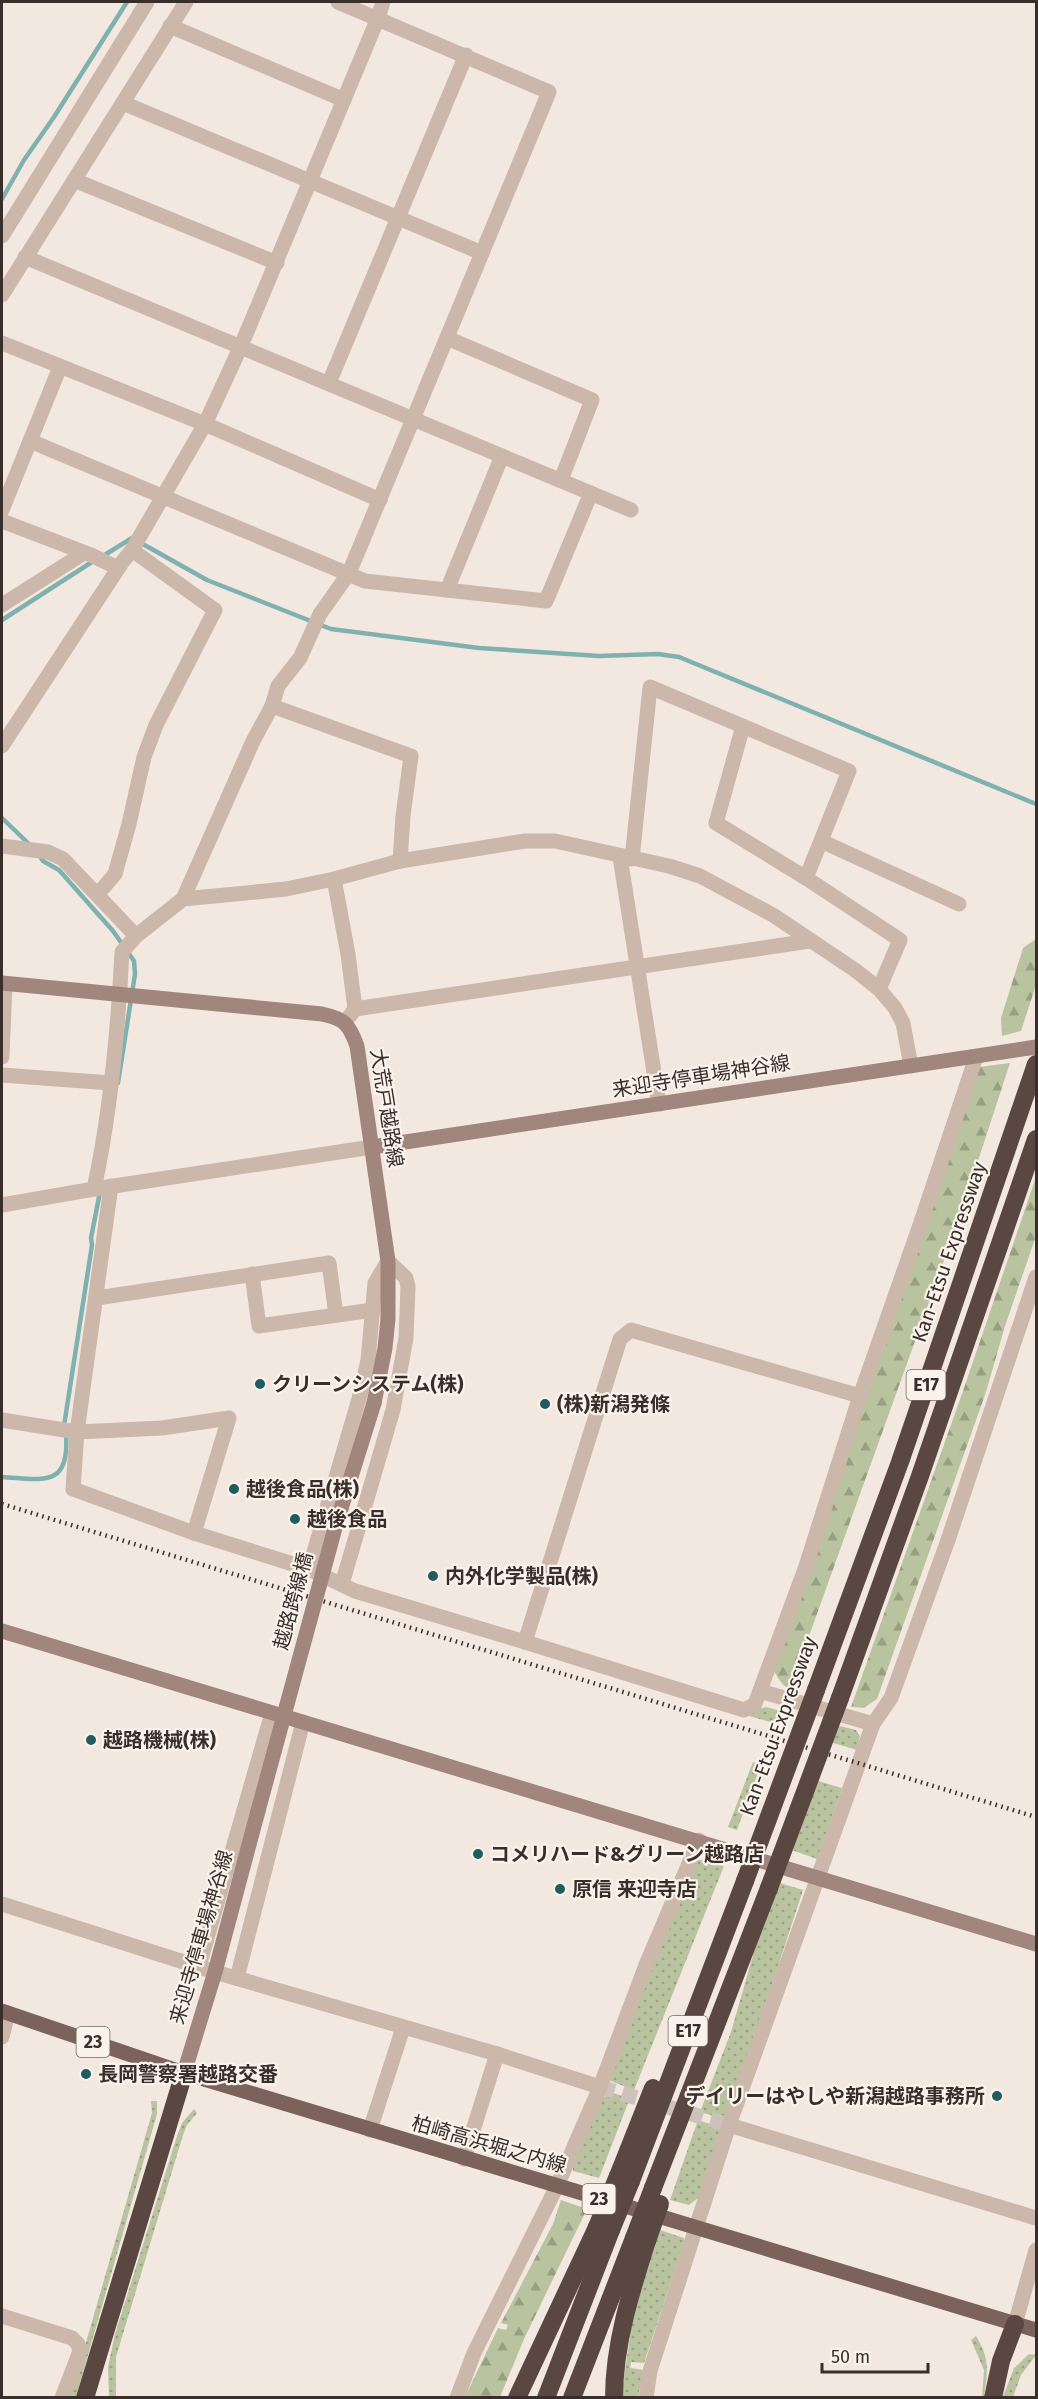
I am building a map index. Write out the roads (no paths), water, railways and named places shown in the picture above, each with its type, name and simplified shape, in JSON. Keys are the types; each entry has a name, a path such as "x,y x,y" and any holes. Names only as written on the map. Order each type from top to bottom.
{"highway":[{"name":"Kan-Etsu Expressway","path":"546,2397 604,2229 725,1934 816,1690 903,1451 1034,1071"},
{"name":"E17","path":"640,2239 924,1465 1036,1139"},
{"path":"85,2397 184,2073"},
{"path":"518,2397 604,2229"},
{"path":"572,2397 640,2239"},
{"path":"614,2397 617,2360 640,2239"},
{"path":"98,2397 100,2369 120,2284"},
{"path":"993,2397 1001,2361 1015,2324"}],"main road":[{"path":"3,984 322,1014 337,1017 345,1022"},
{"name":"大荒戸越路線","path":"345,1022 357,1046 388,1261 388,1319 385,1348 374,1403"},
{"name":"来迎寺停車場神谷線","path":"372,1148 1036,1047"},
{"name":"越路跨線橋","path":"258,1811 335,1528 374,1403"},
{"path":"2,1631 699,1840 1036,1944"},
{"name":"来迎寺停車場神谷線","path":"184,2073 215,1972 258,1811"},
{"name":"柏崎高浜堀之内線","path":"5,2012 184,2073 1036,2330"}],"street":[{"path":"2,236 147,2"},
{"path":"2,295 186,2"},
{"path":"94,1189 111,1083 122,951 136,936 183,899 253,741 272,706 278,686 300,658 320,614 349,573 549,92 338,2"},
{"path":"2,746 132,550 205,424 277,263 383,2"},
{"path":"170,26 344,100"},
{"path":"328,383 466,55"},
{"path":"123,103 482,253"},
{"path":"74,180 277,263"},
{"path":"26,257 631,510"},
{"path":"447,338 592,399 561,480"},
{"path":"2,343 205,424 380,500"},
{"path":"2,510 60,367"},
{"path":"30,441 365,580 546,601 591,493"},
{"path":"447,590 502,456"},
{"path":"2,521 118,568"},
{"path":"98,894 115,874 144,757 156,725 215,610 132,550"},
{"path":"2,605 84,553"},
{"path":"659,1104 637,966 626,858 650,687 849,771 806,878"},
{"path":"272,706 411,756 400,861"},
{"path":"743,726 716,823 806,878 900,940 879,990"},
{"path":"183,899 286,889 400,861 540,840 555,841 669,867 700,876 773,915 855,970 879,990 895,1008 903,1023 911,1066"},
{"path":"821,841 959,904"},
{"path":"2,846 48,852 63,859 136,936"},
{"path":"334,879 348,954 354,1009 345,1022"},
{"path":"354,1009 810,941"},
{"path":"2,1057 3,984"},
{"path":"111,1186 77,1432 73,1489 194,1533 309,1569 355,1591 744,1710 755,1704 806,1566 860,1396 976,1057"},
{"path":"2,1075 111,1083"},
{"path":"2,1205 111,1186 372,1148"},
{"path":"309,1569 359,1399 368,1360 375,1283 388,1261 406,1278 408,1287 406,1338 393,1410 342,1584"},
{"path":"97,1298 329,1263 336,1315"},
{"path":"252,1274 260,1326 374,1310"},
{"path":"646,2397 650,2371 729,2125 873,1724 891,1698 948,1539 1036,1277"},
{"path":"525,1642 620,1339 631,1330 860,1396"},
{"path":"2,1420 77,1432 162,1428 229,1418 194,1533"},
{"path":"760,1691 873,1724"},
{"path":"199,1966 272,1713"},
{"path":"237,1977 303,1722"},
{"path":"457,2397 474,2353 557,2186 600,2087 646,1965 699,1840"},
{"path":"2,1904 215,1972 496,2054 600,2087"},
{"path":"2,2037 5,2012"},
{"path":"370,2130 403,2028"},
{"path":"464,2159 496,2054"},
{"path":"729,2125 1036,2218"},
{"path":"1015,2324 1036,2250"},
{"path":"2,2316 72,2338 78,2344 80,2351 62,2397"}],"waterway":[{"path":"2,199 24,160 127,2"},
{"path":"103,556 132,538 207,580 331,629 479,648 599,656 658,654 679,657 1036,804"},
{"path":"2,620 95,560"},
{"path":"2,818 29,844"},
{"path":"39,855 43,861 59,870 113,931 134,961 135,974 118,1083"},
{"path":"64,1426 92,1245 91,1238 100,1192"},
{"path":"2,1477 41,1479 58,1472 66,1452 66,1434"}],"tunnel":[{"path":"600,2087 729,2125"}],"railway":[{"path":"2,1504 1036,1817"}],"place":[{"name":"クリーンシステム(株)","path":"260,1384"},
{"name":"(株)新潟発條","path":"545,1404"},
{"name":"越後食品(株)","path":"234,1489"},
{"name":"越後食品","path":"295,1519"},
{"name":"内外化学製品(株)","path":"433,1576"},
{"name":"越路機械(株)","path":"91,1740"},
{"name":"コメリハード&グリーン越路店","path":"478,1854"},
{"name":"原信 来迎寺店","path":"560,1889"},
{"name":"長岡警察署越路交番","path":"86,2074"},
{"name":"デイリーはやしや新潟越路事務所","path":"997,2096"}]}
